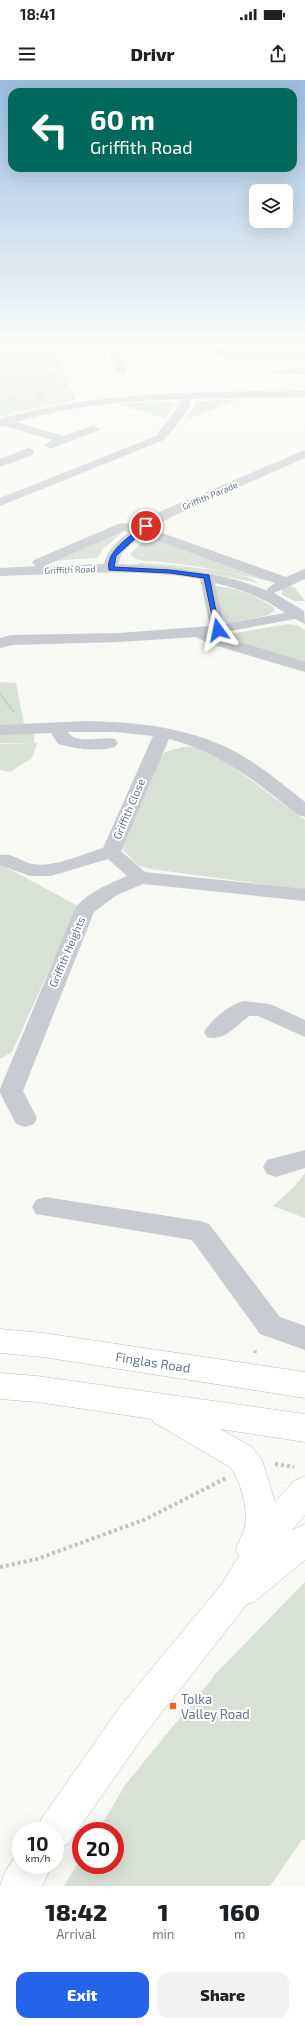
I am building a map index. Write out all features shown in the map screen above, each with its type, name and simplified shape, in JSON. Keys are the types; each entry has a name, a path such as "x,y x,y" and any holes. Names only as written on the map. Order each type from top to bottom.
{"main road":[{"name":"Finglas Road","path":"0,1341 43,1345 305,1385"},
{"path":"0,1386 37,1389 305,1428"},
{"path":"155,1407 241,1457 251,1470 259,1496 261,1526 233,1597"},
{"path":"61,1822 132,1721 233,1597 274,1527 305,1491"},
{"path":"233,1597 305,1540"},
{"path":"19,1886 27,1874"}],"street":[{"path":"32,431 63,440"},
{"path":"47,446 87,431"},
{"path":"0,502 112,459 160,438 166,431"},
{"path":"0,462 28,452"},
{"path":"0,454 12,458"},
{"name":"Griffith Parade","path":"111,569 114,556 141,530 166,514 305,454"},
{"path":"39,563 123,527 141,530 286,582"},
{"name":"Griffith Road","path":"0,572 111,569 170,572 207,577 234,582 264,593 280,601 302,617"},
{"path":"264,593 305,573"},
{"path":"207,577 218,630"},
{"name":"Griffith Road","path":"0,643 11,640 199,632 302,617"},
{"path":"199,632 215,640 305,667"},
{"path":"12,729 134,727 163,732 199,743 226,754 252,770 305,811"},
{"path":"57,728 64,740 73,743 93,745 109,743"},
{"name":"Griffith Close","path":"6,860 30,870 50,870 110,852 163,732"},
{"path":"110,852 140,878"},
{"name":"Griffith Heights","path":"25,1118 11,1090 85,909 110,891 140,878 164,879 305,895"},
{"path":"215,1032 244,1008 262,1009 305,1029"},
{"path":"276,1167 305,1159"},
{"path":"45,1207 200,1231 270,1326 305,1338"}],"path":[{"path":"0,694 12,729"},
{"path":"255,1353 256,1348"},
{"path":"1,1569 37,1559 146,1519 234,1475"}],"shaded area":[{"path":"119,530 124,531 104,548 97,558 48,561"},
{"path":"149,536 270,581 189,565 136,559 130,554"},
{"path":"140,563 183,566 221,571 251,578 258,583 203,572 137,565"},
{"path":"289,585 295,588 305,601 294,601 282,595 282,589"},
{"path":"217,586 254,596 274,608 274,611 269,615 230,623 225,622 212,588"},
{"path":"288,624 296,625 305,630 305,665 218,636"},
{"path":"0,682 16,683 25,729 35,729 34,743 0,743"},
{"path":"37,743 32,758 10,772 0,770 0,744"},
{"path":"183,747 197,747 222,759 305,820 305,890 151,869 139,866 121,848 161,757 165,752"},
{"path":"0,864 78,906 12,1052 0,1059"},
{"path":"305,1173 305,1218 273,1206 295,1186"},
{"path":"305,1582 305,1840 302,1840 270,1886 64,1886 72,1873 124,1874 124,1822 103,1822 125,1785 219,1670"}],"place":[{"name":"Tolka Valley Road","path":"173,1706"}],"route":[{"path":"146,526 128,540 114,556 111,569 170,572 207,577 218,630"}]}
